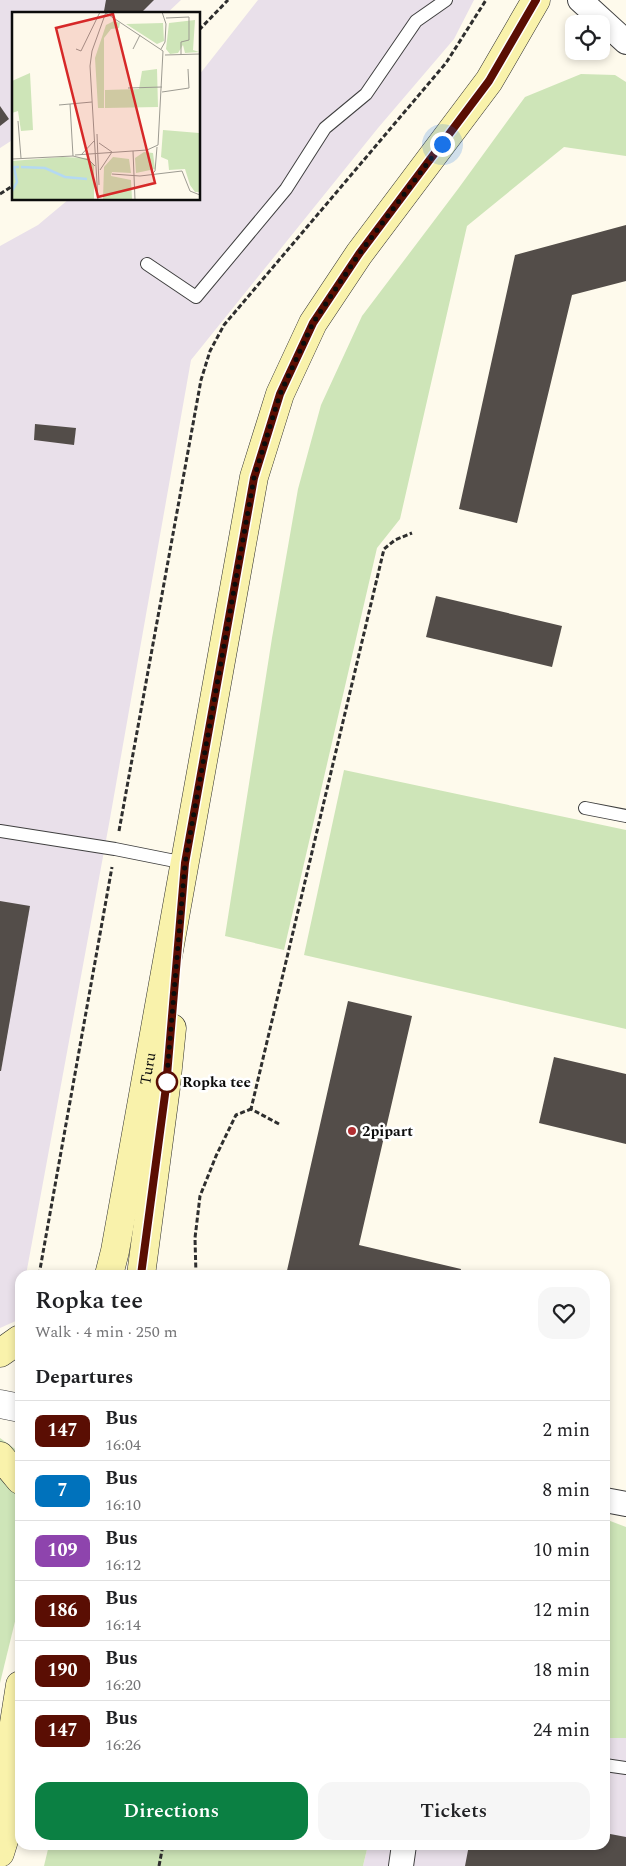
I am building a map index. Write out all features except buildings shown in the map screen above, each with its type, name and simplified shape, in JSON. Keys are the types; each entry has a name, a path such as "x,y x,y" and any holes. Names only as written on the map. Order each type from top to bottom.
{"main road":[{"name":"Turu","path":"112,1263 254,478 280,394 313,323 359,254 489,81 536,0"},
{"name":"Turu","path":"142,1270 166,1087 185,863"},
{"path":"102,1270 112,1263"},
{"path":"0,1353 15,1342"},
{"path":"0,1456 15,1474"},
{"path":"0,1812 15,1717"},
{"path":"0,1853 15,1804"}],"street":[{"path":"580,0 626,42"},
{"path":"0,1389 15,1392"},
{"path":"0,1404 15,1407"},
{"path":"610,1501 626,1504"},
{"path":"400,1866 403,1850"}],"lane":[{"path":"148,264 196,297 286,189 324,128 366,94 416,21 446,0"},
{"path":"585,808 626,816"},
{"path":"0,831 115,849 185,863"},
{"path":"610,1765 626,1760"},
{"path":"610,1766 626,1768"}],"path":[{"path":"200,29 228,0"},
{"path":"40,1270 199,390 210,351 224,325 446,63 486,0"},
{"path":"0,194 12,186"},
{"path":"251,1109 384,549 396,540 412,533"},
{"path":"196,1270 195,1238 200,1196 216,1156 236,1115 251,1109 280,1124"},
{"path":"158,1866 162,1850"}],"shaded area":[{"path":"0,0 181,0 168,12 12,12 12,140 0,148"},
{"path":"258,0 474,0 454,39 378,128 191,360 109,824 27,1270 15,1270 15,1321 0,1328 0,246 38,225 68,200 200,200 200,74"},
{"path":"610,1738 626,1738 626,1866 363,1866 367,1850 610,1850"}],"green space":[{"path":"581,74 615,75 626,82 626,156 564,147 467,226 400,519 377,548 284,950 225,936 272,638 298,489 321,405 362,316 525,97"},
{"path":"344,770 626,830 626,1029 304,955"},
{"path":"0,1438 15,1449 15,1622 0,1683"},
{"path":"610,1521 626,1527 626,1738 610,1738"},
{"path":"48,1850 367,1850 363,1866 44,1866"}],"bus line":[{"name":"147","path":"142,1270 166,1087 185,863 254,478 280,394 313,323 359,254 489,81 536,0"}],"place":[{"name":"Ropka tee","path":"167,1082"},
{"name":"2pipart","path":"352,1131"}],"route":[{"path":"167,1082 166,1087 185,863 254,478 280,394 313,323 359,254 442,144"}]}
